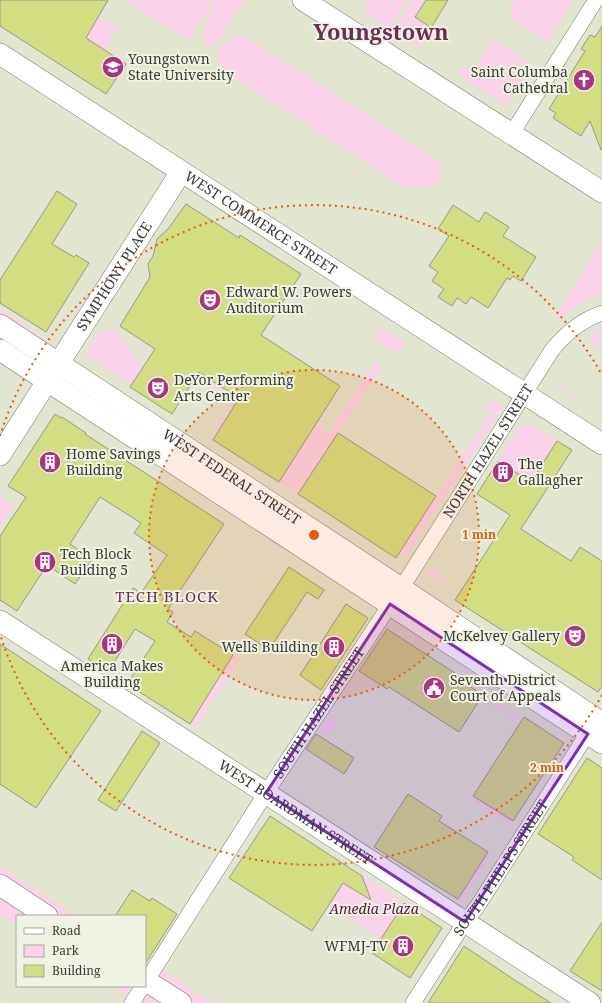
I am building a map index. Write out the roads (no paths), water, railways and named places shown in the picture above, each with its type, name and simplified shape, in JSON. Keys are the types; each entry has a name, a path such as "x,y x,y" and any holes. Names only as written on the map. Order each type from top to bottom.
{"street":[{"path":"303,0 602,192"},
{"path":"512,133 596,0"},
{"name":"WEST COMMERCE STREET","path":"0,54 602,444"},
{"name":"SYMPHONY PLACE","path":"0,455 181,172"},
{"name":"NORTH HAZEL STREET","path":"396,596 557,344 573,328 602,313"},
{"name":"WEST FEDERAL STREET","path":"0,325 59,363 396,596 597,730"},
{"name":"WEST FEDERAL STREET","path":"0,350 396,596"},
{"name":"SOUTH HAZEL STREET","path":"146,980 266,793 396,596"},
{"name":"WEST BOARDMAN STREET","path":"0,621 590,1003"},
{"name":"SOUTH PHELPS STREET","path":"413,1003 465,922 477,907 597,730"},
{"path":"0,885 45,915"},
{"path":"146,983 181,1003"},
{"name":"SOUTH HAZEL STREET","path":"132,1003 142,987"}],"place":[{"name":"Youngstown State University","path":"113,67"},
{"name":"Saint Columba Cathedral","path":"584,80"},
{"name":"Edward W. Powers Auditorium","path":"210,300"},
{"name":"DeYor Performing Arts Center","path":"158,388"},
{"name":"Home Savings Building","path":"50,462"},
{"name":"The Gallagher","path":"503,472"},
{"name":"Tech Block Building 5","path":"45,562"},
{"name":"McKelvey Gallery","path":"575,636"},
{"name":"America Makes Building","path":"112,644"},
{"name":"Wells Building","path":"334,647"},
{"name":"Seventh District Court of Appeals","path":"434,688"},
{"name":"WFMJ-TV","path":"403,946"}],"district":[{"name":"Youngstown","path":"381,32"},
{"name":"TECH BLOCK","path":"167,597"}],"park label":[{"name":"Amedia Plaza","path":"374,909"}]}
